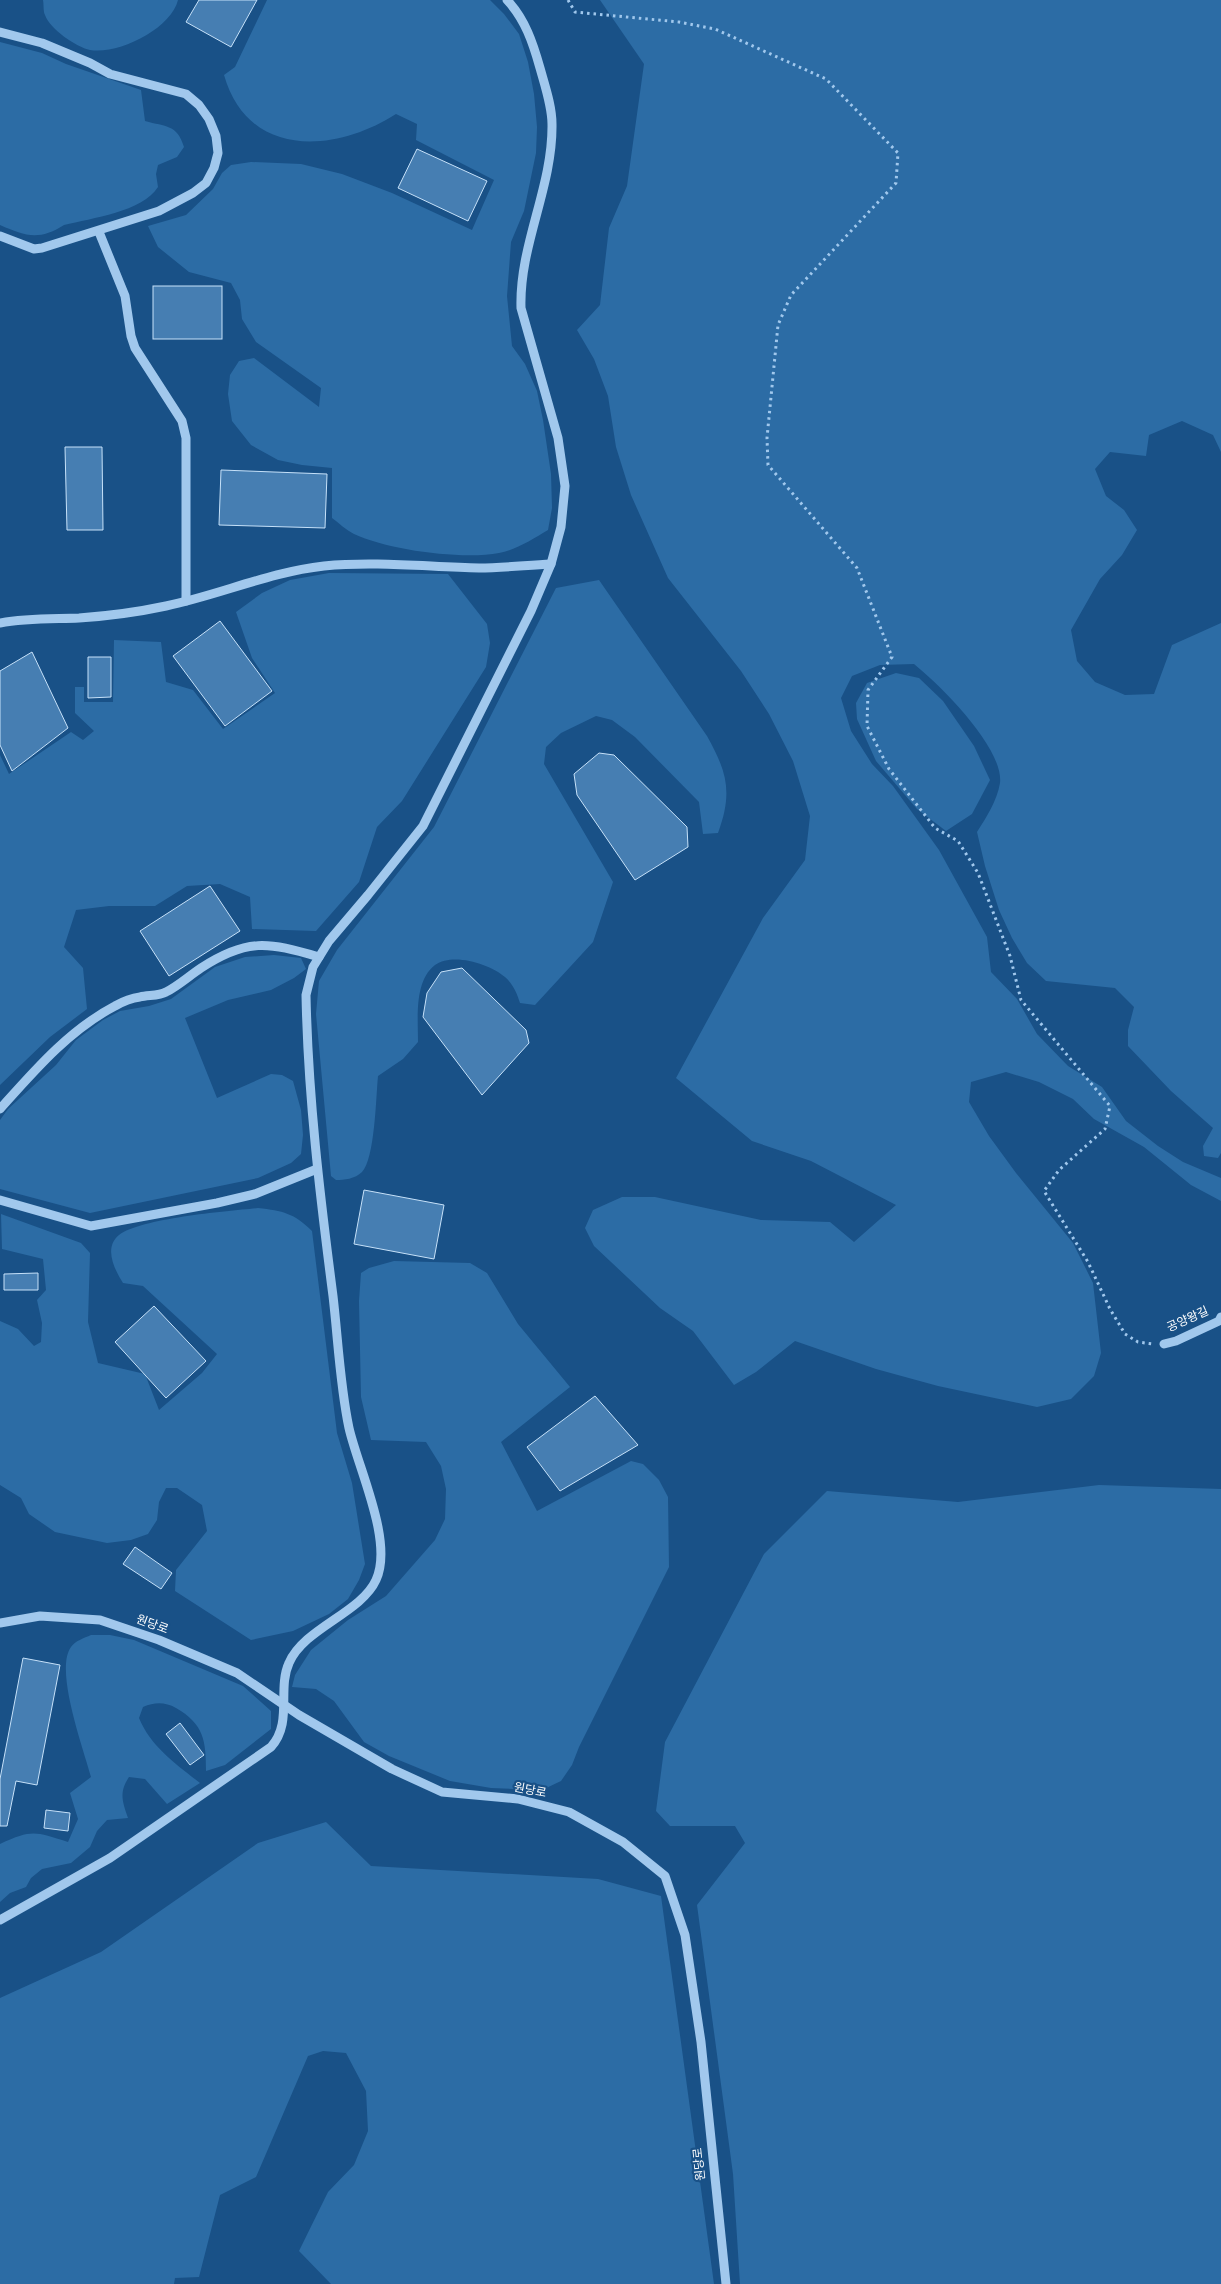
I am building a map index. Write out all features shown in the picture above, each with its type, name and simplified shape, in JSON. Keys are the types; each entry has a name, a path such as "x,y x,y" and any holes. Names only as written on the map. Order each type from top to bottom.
{"street":[{"path":"0,1920 110,1858 271,1747 279,1738 284,1705 284,1678 289,1661 305,1642 364,1597 377,1580 382,1549 374,1512 349,1428 317,1169 306,995 313,967 329,940 423,826 531,612 552,564 561,527 564,486 558,438 521,308 521,287 543,194 552,123 546,87 534,44 518,11 508,0"},
{"path":"0,32 42,43 90,63 110,74 186,94 199,105 209,119 216,136 218,153 214,168 206,183 193,194 159,211 122,221 99,232 34,249 0,236"},
{"path":"99,232 125,296 131,336 135,348 182,421 186,438 186,601"},
{"path":"0,623 22,619 81,618 121,614 186,601 273,576 324,566 443,565 480,568 552,564"},
{"path":"0,1109 59,1045 92,1020 116,1005 138,997 165,993 202,967 228,953 251,945 284,947 319,957"},
{"path":"0,1200 91,1226 217,1203 255,1194 317,1169"},
{"name":"공양왕길","path":"1164,1344 1176,1341 1219,1321 1221,1317"},
{"name":"원당로","path":"0,1623 40,1616 100,1620 159,1640 237,1673 284,1705 392,1769 442,1792 518,1799 569,1812 623,1842 665,1876 685,1935 688,1954 701,2042 726,2284"}],"path":[{"path":"568,0 576,12 679,22 715,29 826,79 898,153 896,183 791,295 778,325 767,438 768,465 857,568 892,657 868,690 867,726 889,769 935,828 958,840 978,873 1010,956 1021,1000 1110,1106 1103,1132 1060,1170 1044,1191 1088,1262 1110,1309 1125,1334 1138,1342 1164,1344"}],"shaded area":[{"path":"43,0 178,0 173,11 165,21 142,38 115,48 90,50 71,41 52,26 45,15"},
{"path":"267,0 490,0 504,14 519,34 528,62 534,94 537,127 536,153 524,211 511,242 507,296 512,346 525,364 537,391 551,474 552,508 548,530 518,547 505,552 484,555 446,554 386,545 354,534 332,518 332,468 278,460 251,445 232,421 228,394 230,375 239,361 254,358 319,407 321,388 256,342 242,319 240,300 231,283 189,272 158,247 148,226 186,215 213,189 222,173 231,165 251,162 301,164 342,174 392,193 472,230 494,180 416,140 417,124 396,114 372,127 347,136 321,141 296,141 273,135 252,122 236,102 224,75 235,67"},
{"path":"600,0 1221,0 1221,452 1213,435 1182,421 1149,435 1146,456 1110,452 1095,469 1106,496 1124,510 1137,530 1122,555 1100,579 1071,630 1077,661 1095,682 1125,695 1154,694 1172,645 1221,623 1221,1153 1218,1158 1204,1156 1203,1146 1213,1128 1171,1091 1128,1046 1128,1030 1134,1007 1115,988 1046,981 1027,963 1012,938 999,910 985,866 977,832 994,803 1000,783 999,769 992,753 968,718 914,664 880,665 852,676 841,698 851,731 872,764 893,786 939,850 987,937 991,972 1017,999 1037,1034 1068,1066 1102,1087 1126,1121 1158,1146 1183,1162 1221,1178 1221,1201 1191,1185 1144,1147 1094,1119 1073,1099 1039,1082 1006,1072 971,1082 969,1102 989,1136 1016,1173 1073,1243 1093,1283 1101,1353 1094,1376 1071,1399 1037,1407 938,1386 876,1369 795,1341 756,1372 734,1385 693,1331 660,1308 594,1246 585,1228 593,1210 622,1197 655,1197 761,1220 830,1222 854,1242 896,1205 811,1161 752,1141 676,1078 763,918 805,860 810,816 793,761 769,714 741,671 668,578 631,495 616,447 608,396 594,359 577,330 600,305 609,228 627,186 644,64"},
{"path":"0,42 42,53 66,64 141,90 145,121 174,130 184,147 177,157 158,165 156,174 158,187 151,196 115,213 64,225 39,235 17,232 0,225"},
{"path":"329,573 448,574 487,624 490,643 486,667 402,801 377,827 359,882 316,931 252,929 250,897 220,884 187,886 155,906 109,906 76,910 64,947 83,968 87,1009 50,1037 0,1085 0,755 9,774 71,732 83,740 94,731 75,713 75,687 84,687 84,702 113,702 114,640 161,642 166,682 193,690 223,729 275,693 252,658 236,612 262,593 290,580"},
{"path":"599,580 707,736 714,749 726,783 723,819 718,833 703,834 699,802 635,737 612,720 596,716 561,733 546,747 544,764 613,882 593,942 535,1005 520,1003 508,980 498,972 481,964 471,961 451,960 435,965 423,980 420,990 418,1042 403,1059 378,1076 372,1141 366,1165 362,1172 353,1178 336,1180 331,1176 316,1014 319,981 337,950 434,827 556,588"},
{"path":"896,673 919,678 943,701 974,746 990,780 972,814 946,831 917,809 876,761 857,719 856,703 867,683"},
{"path":"274,955 301,958 306,969 294,978 271,990 228,1000 185,1018 217,1098 271,1074 282,1075 293,1081 301,1110 303,1135 301,1154 291,1163 258,1178 90,1213 0,1189 0,1120 8,1109 56,1065 76,1040 103,1020 120,1011 149,1006 171,999 215,967 245,957"},
{"path":"258,1208 288,1214 312,1231 337,1433 352,1483 365,1564 359,1580 348,1599 329,1614 293,1631 251,1640 175,1591 176,1570 207,1531 202,1505 177,1488 166,1488 159,1502 157,1520 148,1534 131,1540 107,1543 55,1532 29,1514 21,1498 0,1485 0,1321 18,1329 34,1346 41,1342 42,1323 37,1300 46,1290 43,1259 2,1249 1,1214 81,1243 90,1253 88,1322 98,1363 145,1374 159,1410 202,1373 217,1354 143,1286 123,1283 112,1259 111,1252 114,1240 130,1229 146,1224 207,1213"},
{"path":"394,1261 470,1263 487,1273 518,1324 570,1387 501,1442 537,1511 631,1461 643,1464 659,1480 668,1497 669,1567 579,1747 572,1765 561,1781 542,1790 491,1788 450,1781 389,1756 364,1742 334,1701 316,1689 292,1687 295,1675 311,1650 348,1620 386,1596 435,1540 445,1519 446,1489 441,1466 426,1442 371,1440 361,1397 359,1301 361,1273 369,1268"},
{"path":"1099,1485 1221,1489 1221,2284 740,2284 733,2174 697,1905 745,1843 735,1826 670,1826 656,1811 665,1742 764,1554 827,1491 958,1502"},
{"path":"91,1635 110,1635 134,1640 243,1686 271,1711 271,1729 225,1765 206,1771 202,1734 192,1720 176,1708 168,1705 152,1704 143,1707 139,1718 150,1738 165,1754 200,1783 167,1804 145,1779 129,1777 122,1797 128,1818 107,1820 97,1831 90,1847 71,1863 42,1869 31,1878 26,1887 10,1893 0,1902 0,1844 27,1834 41,1834 68,1842 78,1819 70,1793 91,1777 68,1691 67,1658 73,1645"},
{"path":"326,1822 371,1866 598,1879 661,1896 714,2284 331,2284 299,2251 328,2192 354,2165 368,2131 366,2091 346,2053 323,2051 308,2056 256,2177 220,2195 199,2277 175,2278 174,2284 0,2284 0,1998 101,1952 258,1843"}],"building":[{"path":"199,0 257,0 231,47 186,22"},
{"path":"417,149 487,181 468,221 398,188"},
{"path":"153,286 222,286 222,339 153,339"},
{"path":"65,447 102,447 103,530 67,530"},
{"path":"221,470 327,474 325,528 219,525"},
{"path":"220,621 272,691 225,726 173,656"},
{"path":"32,652 68,728 12,771 0,745 0,671"},
{"path":"88,657 111,657 111,697 88,698"},
{"path":"599,753 614,755 687,827 688,847 635,880 577,795 574,774"},
{"path":"210,886 240,931 169,976 140,931"},
{"path":"462,968 526,1030 529,1043 482,1095 423,1017 427,993 441,972"},
{"path":"364,1190 444,1205 434,1259 354,1244"},
{"path":"38,1273 38,1290 4,1290 4,1274"},
{"path":"154,1306 206,1361 166,1398 115,1342"},
{"path":"595,1396 638,1445 560,1491 527,1447"},
{"path":"135,1547 172,1573 161,1589 123,1564"},
{"path":"23,1658 60,1665 37,1785 16,1781 7,1826 0,1826 0,1779"},
{"path":"180,1723 204,1755 190,1765 166,1734"},
{"path":"46,1810 70,1813 68,1831 44,1828"}]}
